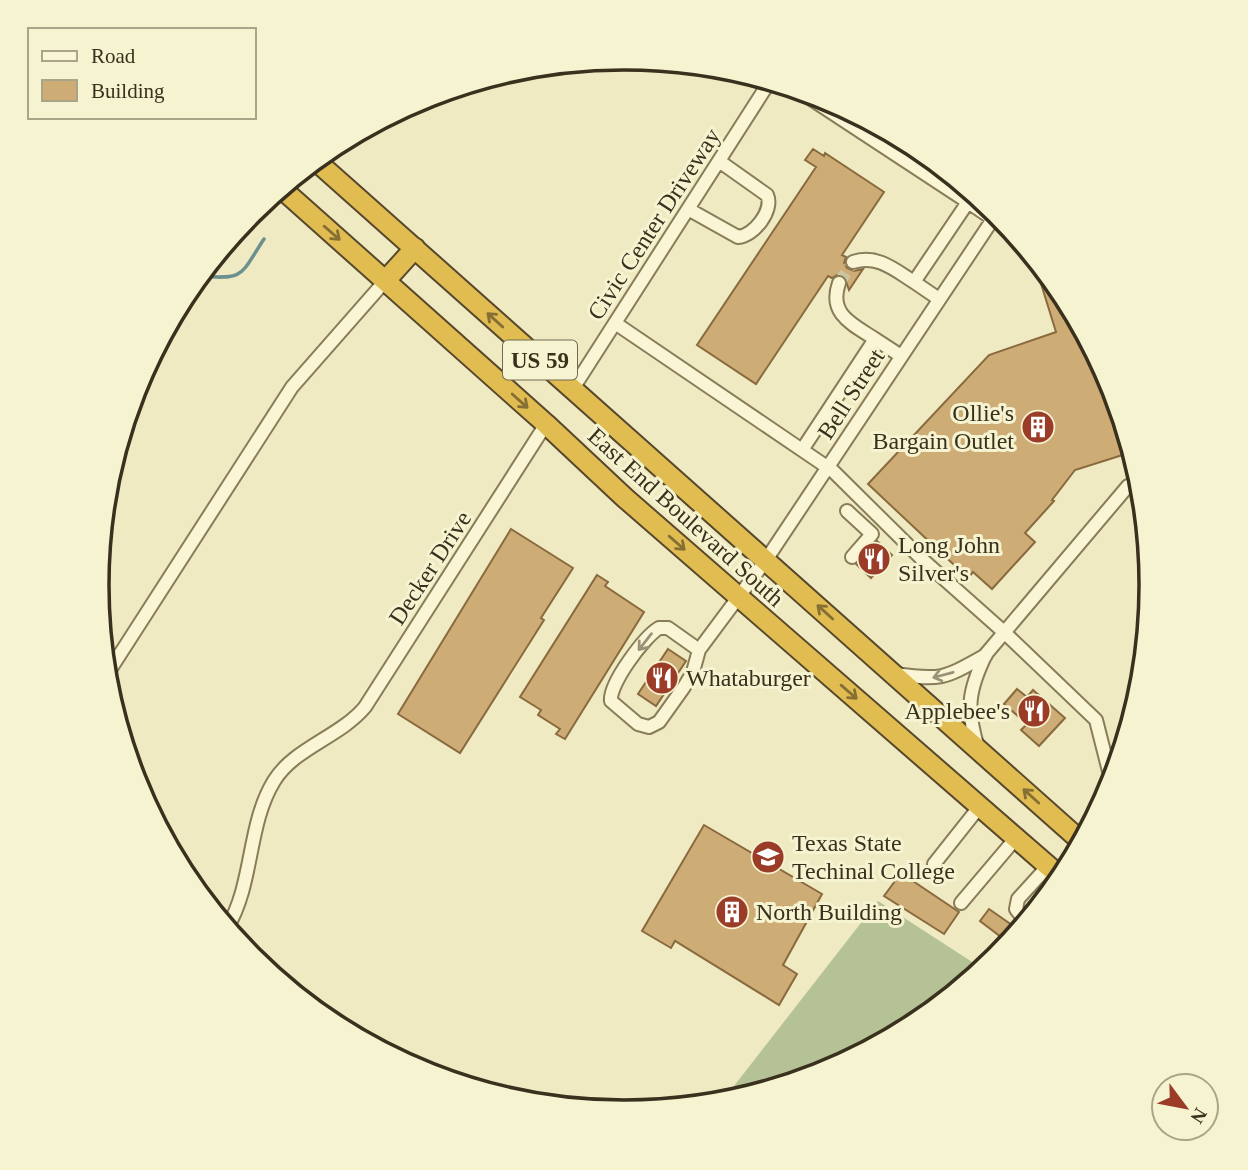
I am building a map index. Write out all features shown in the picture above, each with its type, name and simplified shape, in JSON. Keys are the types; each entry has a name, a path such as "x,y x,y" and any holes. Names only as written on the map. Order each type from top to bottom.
{"highway":[{"name":"East End Boulevard South","path":"323,167 1074,835"},
{"name":"East End Boulevard South","path":"288,194 625,498 1053,870"},
{"path":"386,280 415,248"}],"street":[{"name":"Civic Center Driveway","path":"572,390 764,90"},
{"path":"838,117 968,202 915,282"},
{"path":"688,209 738,237 746,237 769,208 767,195 719,161"},
{"name":"Bell Street","path":"699,650 668,628 659,628 647,638 618,679 611,693 611,701 638,723 653,727 659,722 693,672 699,650 740,598 990,223"},
{"path":"853,262 865,258 877,260 939,299"},
{"path":"115,662 292,387 386,280"},
{"path":"839,283 834,296 836,306 855,327 901,356"},
{"path":"615,323 828,467 924,561 1005,633 1096,720 1107,764"},
{"path":"803,450 875,339"},
{"name":"Decker Drive","path":"231,918 240,900 262,809 272,783 290,762 342,729 372,697 546,424"},
{"path":"979,749 971,725 969,701 986,654 1129,486"},
{"path":"847,511 872,534 852,557"},
{"path":"895,674 939,678 986,654"},
{"path":"934,864 980,806"},
{"path":"961,903 1016,838"},
{"path":"1020,914 1016,909 1018,899 1048,877"}],"green space":[{"path":"878,901 974,963 938,994 882,1031 852,1047 790,1073 734,1086"}],"building":[{"path":"813,149 824,156 825,153 884,192 842,255 846,257 844,263 847,268 854,271 863,269 849,290 844,276 828,276 756,384 697,345 816,167 805,160"},
{"path":"1040,282 1086,357 1112,419 1122,455 1075,470 1052,500 1054,501 1025,533 1035,542 992,589 973,572 968,578 868,484 989,355 1056,332"},
{"path":"511,529 573,568 541,618 544,620 460,753 398,714"},
{"name":"Long John Silver's","path":"877,541 892,555 871,578 856,564"},
{"path":"597,575 608,582 605,586 644,612 565,739 556,734 560,729 538,715 541,710 520,697"},
{"name":"Whataburger","path":"668,649 686,661 656,706 638,694"},
{"name":"Applebee's","path":"1017,689 1027,697 1033,690 1065,718 1039,746 1021,730 1027,724 1004,704"},
{"name":"North Building","path":"704,825 822,894 783,965 797,974 779,1005 675,941 671,948 642,931"},
{"path":"901,873 959,912 944,934 884,896"},
{"path":"989,909 1011,925 1000,936 980,921"}],"waterway":[{"path":"211,276 226,277 240,273 264,239"}],"tunnel":[{"path":"839,283 853,262"}],"place":[{"name":"Ollie's Bargain Outlet","path":"1038,427"},
{"name":"Long John Silver's","path":"874,559"},
{"name":"Whataburger","path":"662,678"},
{"name":"Applebee's","path":"1034,711"},
{"name":"Texas State Techinal College","path":"768,857"},
{"name":"North Building","path":"732,912"}]}
